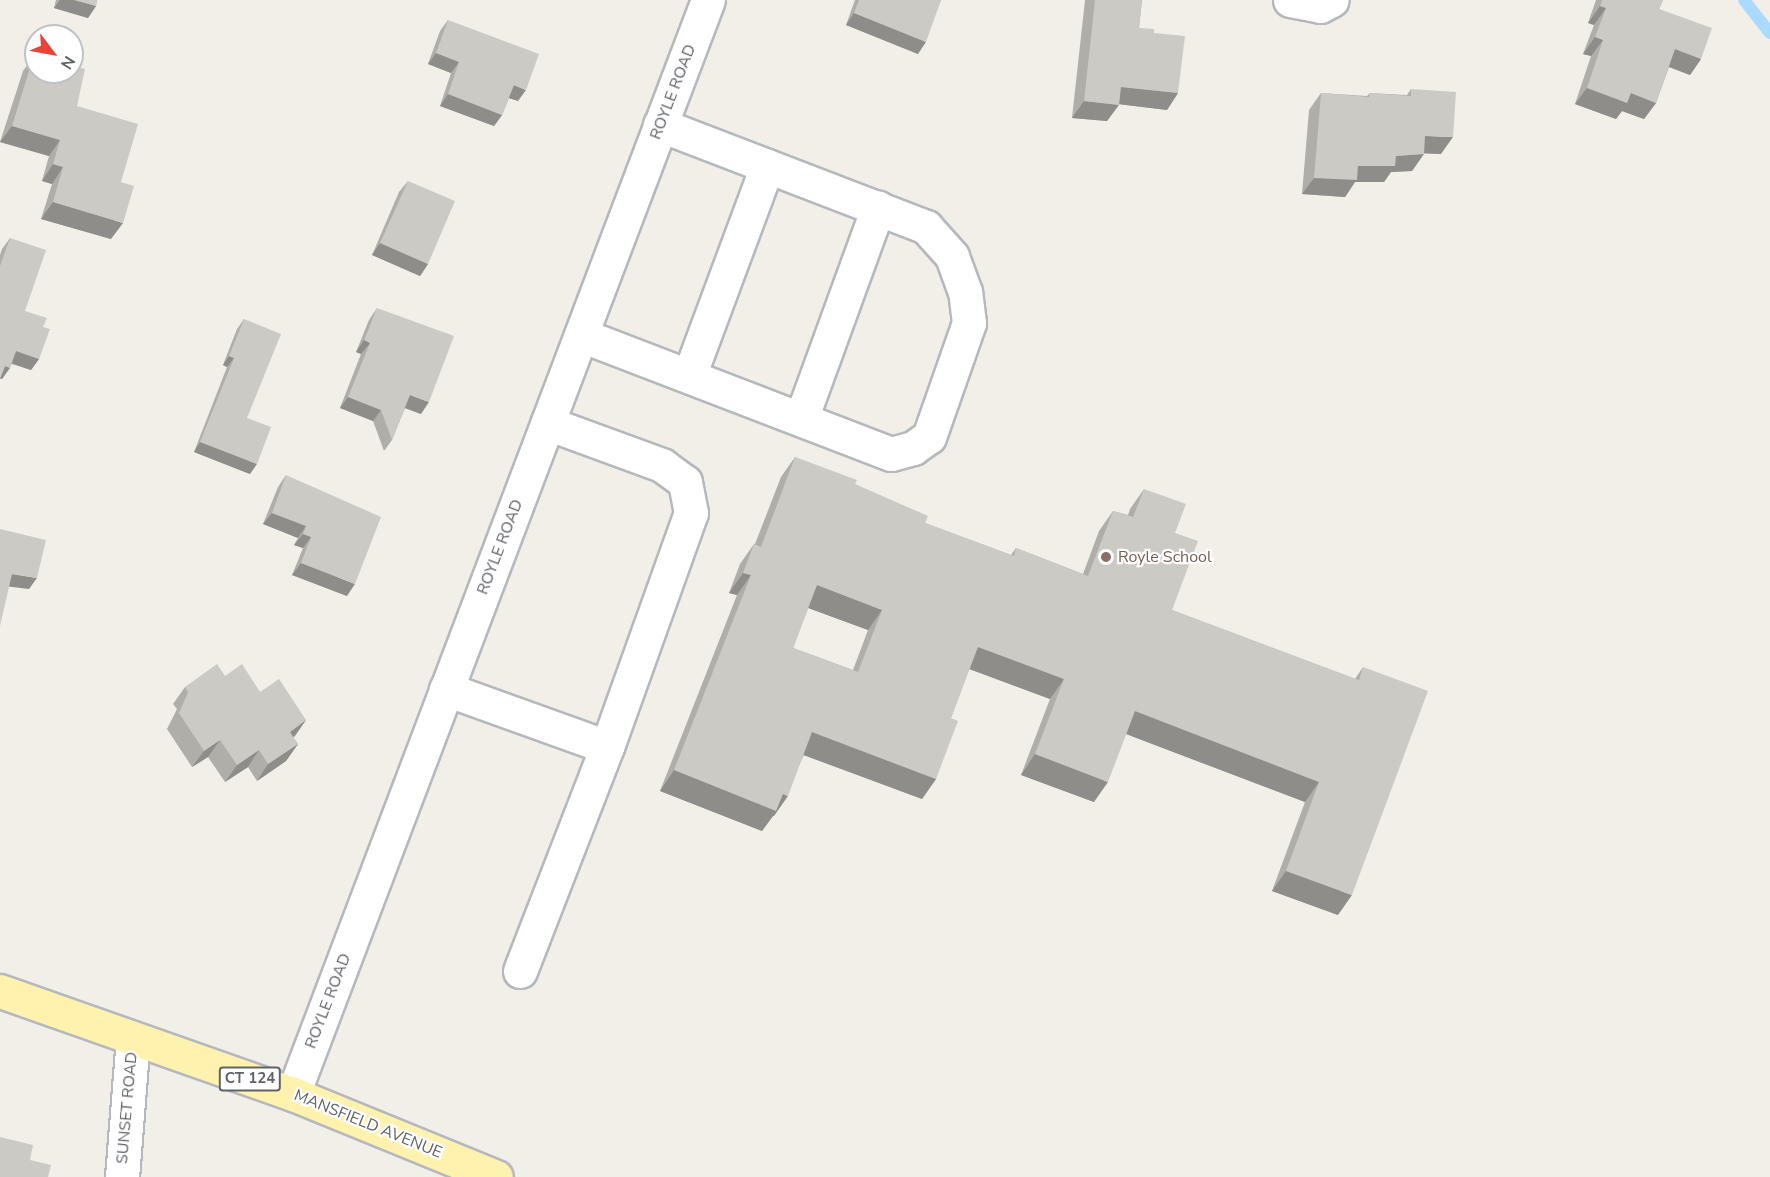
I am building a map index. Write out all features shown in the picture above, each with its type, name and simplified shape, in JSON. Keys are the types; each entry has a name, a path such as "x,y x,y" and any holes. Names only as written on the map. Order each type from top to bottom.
{"main road":[{"name":"MANSFIELD AVENUE","path":"0,991 293,1094 496,1177"}],"street":[{"name":"ROYLE ROAD","path":"293,1094 708,0"},
{"path":"1290,0 1320,6 1332,0"},
{"path":"580,335 891,454 913,448 929,437 969,324 964,292 952,256 926,227 660,125"},
{"path":"689,376 767,166"},
{"path":"801,419 878,208"},
{"path":"520,971 607,747 691,513 685,482 662,465 547,423"},
{"path":"446,689 607,747"},
{"name":"SUNSET ROAD","path":"122,1177 133,1038"}],"building":[{"path":"74,0 97,0 96,6"},
{"path":"859,0 941,0 926,42 854,13"},
{"path":"1095,0 1142,0 1139,28 1154,29 1154,33 1185,36 1178,93 1121,87 1119,105 1084,101"},
{"path":"1602,0 1663,0 1659,9 1712,28 1701,59 1675,49 1656,103 1631,93 1627,103 1587,88 1603,40 1595,37 1606,8 1600,6"},
{"path":"448,20 539,54 526,90 514,85 502,115 448,94 459,62 436,53"},
{"path":"25,84 82,84 77,106 138,124 121,182 134,186 123,223 53,202 63,167 53,164 60,140 12,126"},
{"path":"1411,89 1456,92 1453,137 1425,136 1424,154 1396,156 1395,166 1358,166 1357,180 1314,178 1321,93 1369,97 1370,93 1411,96"},
{"path":"408,181 455,201 428,264 380,243"},
{"path":"10,238 46,250 25,311 47,318 43,327 50,329 39,359 16,351 10,368 5,366 0,379 0,266"},
{"path":"377,308 454,336 429,402 410,395 392,440 381,410 348,397 370,343 364,340"},
{"path":"244,319 281,334 247,418 271,427 257,464 200,442 234,358 229,356"},
{"path":"795,457 857,480 855,484 928,516 925,523 1014,556 1016,548 1088,576 1113,511 1133,517 1144,489 1186,504 1175,533 1198,541 1172,610 1359,680 1363,667 1428,691 1352,895 1286,871 1319,782 1135,711 1108,782 1035,754 1064,679 978,647 951,718 958,721 936,779 812,732 788,796 783,794 776,811 674,770 751,575 743,573 754,544 761,547","holes":["817,585 882,610 858,672 793,648"]},
{"path":"286,475 381,517 355,584 301,563 311,537 303,534 306,526 272,513"},
{"path":"0,529 46,540 37,578 12,574 0,626"},
{"path":"217,664 225,676 242,664 260,692 279,679 306,720 290,732 298,744 268,764 259,750 237,765 220,740 204,751 179,713 188,692 185,687"},
{"path":"0,1137 33,1145 30,1160 51,1165 48,1177 0,1177"}],"waterway":[{"path":"1744,0 1770,33"}],"place":[{"name":"Royle School","path":"1106,557"}]}
